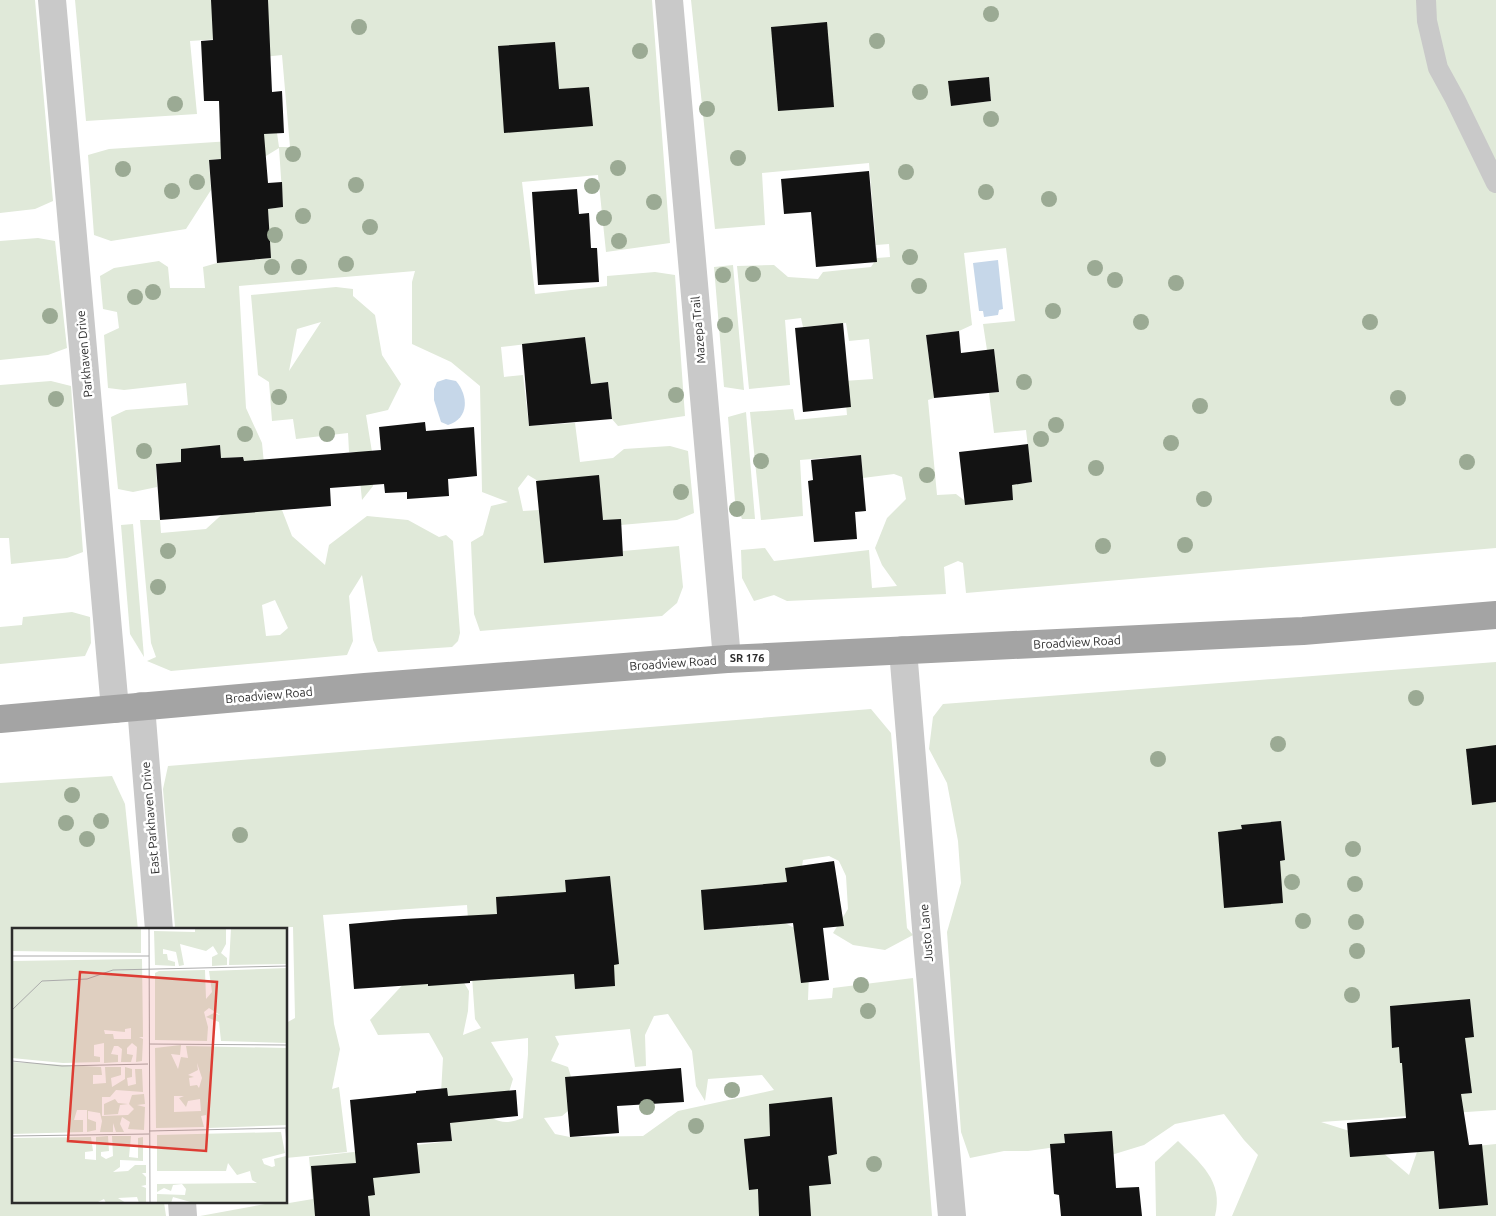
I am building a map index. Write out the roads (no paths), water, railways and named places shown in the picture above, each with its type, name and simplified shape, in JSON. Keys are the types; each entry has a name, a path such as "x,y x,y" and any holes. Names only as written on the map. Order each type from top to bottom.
{"main road":[{"name":"Broadview Road","path":"0,718 727,659 1303,631 1496,615"}],"street":[{"name":"Parkhaven Drive","path":"52,0 128,708"},
{"name":"Mazepa Trail","path":"670,0 727,659"},
{"name":"Justo Lane","path":"903,650 952,1216"},
{"name":"East Parkhaven Drive","path":"128,708 159,928"}],"lane":[{"path":"1426,0 1428,21 1438,68 1496,183"}],"water":[{"path":"998,260 1003,309 999,310 998,315 984,317 983,311 979,311 973,263"},
{"path":"446,379 456,381 465,399 465,406 460,417 448,425 441,422 434,400 434,389 437,382"}]}
